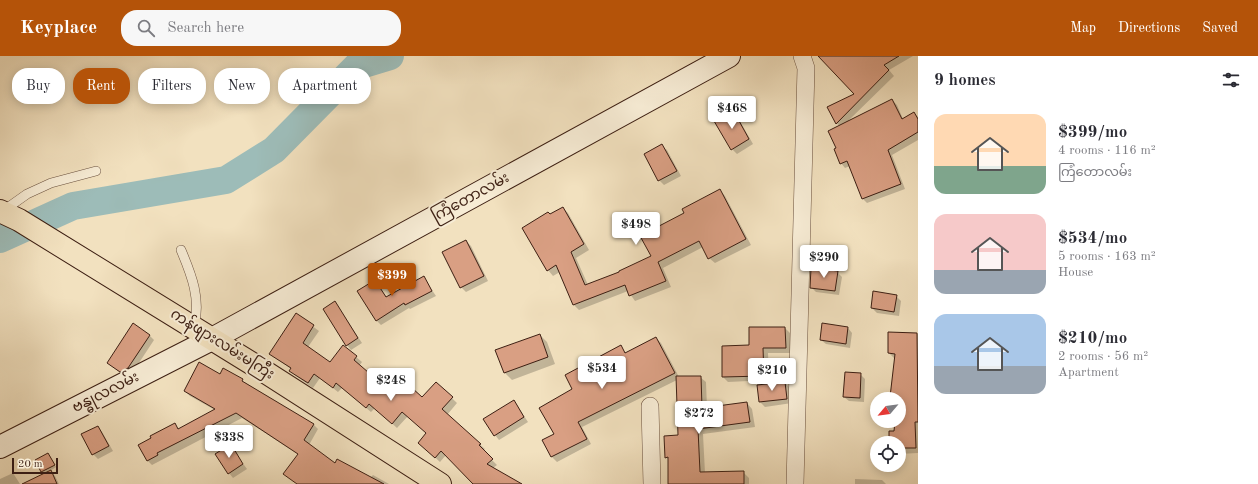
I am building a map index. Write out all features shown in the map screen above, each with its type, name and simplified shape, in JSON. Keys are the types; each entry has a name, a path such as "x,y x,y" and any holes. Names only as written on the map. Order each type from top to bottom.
{"main road":[{"name":"ကန်ဖျားလမ်းမကြီး","path":"1,212 19,220 203,333 440,484"}],"street":[{"name":"ကြံတောလမ်း","path":"203,333 729,56"},
{"path":"795,484 806,76 802,56"},
{"name":"ဗန္ဓုလလမ်း","path":"0,447 203,333"},
{"path":"650,406 652,484"}],"lane":[{"path":"1,212 27,194 51,183 96,171"},
{"path":"181,250 194,281 198,301 198,314 203,333"}],"building":[{"path":"818,56 899,56 884,65 889,70 836,124 827,107 854,94"},
{"path":"892,99 902,119 914,112 918,119 918,132 888,150 901,184 862,199 847,161 840,164 834,149 836,148 828,131"},
{"path":"733,110 749,139 731,150 714,121"},
{"path":"662,144 677,171 658,181 644,154"},
{"path":"720,189 746,239 708,259 699,241 658,262 666,281 629,296 625,285 573,305 556,265 547,271 522,228 548,212 550,214 563,207 584,244 571,252 585,285 619,272 651,256 640,236 684,213 682,209"},
{"path":"466,240 484,276 460,288 442,252"},
{"path":"811,268 838,271 835,291 810,288"},
{"path":"424,276 432,291 405,305 404,303 376,321 357,291 375,280 386,297"},
{"path":"873,291 897,295 894,312 871,308"},
{"path":"335,301 358,338 346,346 323,309"},
{"path":"296,313 314,325 303,343 330,362 343,345 357,356 354,360 390,391 401,378 422,397 436,382 453,397 442,409 481,444 479,445 493,459 487,464 522,484 473,484 441,451 435,458 418,443 426,433 402,412 392,424 369,404 366,408 336,383 333,388 314,374 308,383 289,371 291,368 269,354"},
{"path":"133,323 150,335 128,368 120,372 107,363"},
{"path":"822,323 848,327 846,344 820,340"},
{"path":"749,327 785,327 786,348 763,348 764,376 722,377 722,346 749,345"},
{"path":"888,332 917,333 918,422 915,422 916,448 906,448 906,436 889,436 889,431 894,431 894,428 906,428 906,392 891,392 895,354 888,353"},
{"path":"540,334 548,357 504,373 495,350"},
{"path":"656,337 675,373 578,422 587,439 551,457 542,440 554,434 539,408 572,389 565,375 621,345 625,353"},
{"path":"199,362 220,374 223,368 314,424 304,440 335,463 337,459 384,484 297,484 283,474 298,454 236,413 157,453 158,455 147,461 138,445 151,438 150,436 175,423 178,429 215,409 184,391"},
{"path":"845,372 861,373 860,398 843,397"},
{"path":"676,376 701,376 702,408 747,402 750,422 698,429 700,472 744,471 744,484 668,484 668,457 665,458 664,436 678,435"},
{"path":"785,382 787,399 759,402 757,385"},
{"path":"514,400 524,417 494,436 483,419"},
{"path":"98,426 109,446 92,455 81,434"},
{"path":"231,444 243,464 228,474 215,454"},
{"path":"48,453 55,465 41,472 35,460"},
{"path":"51,470 57,484 22,484"}],"waterway":[{"path":"0,239 73,206 226,180 274,150 357,66 390,56"}]}
